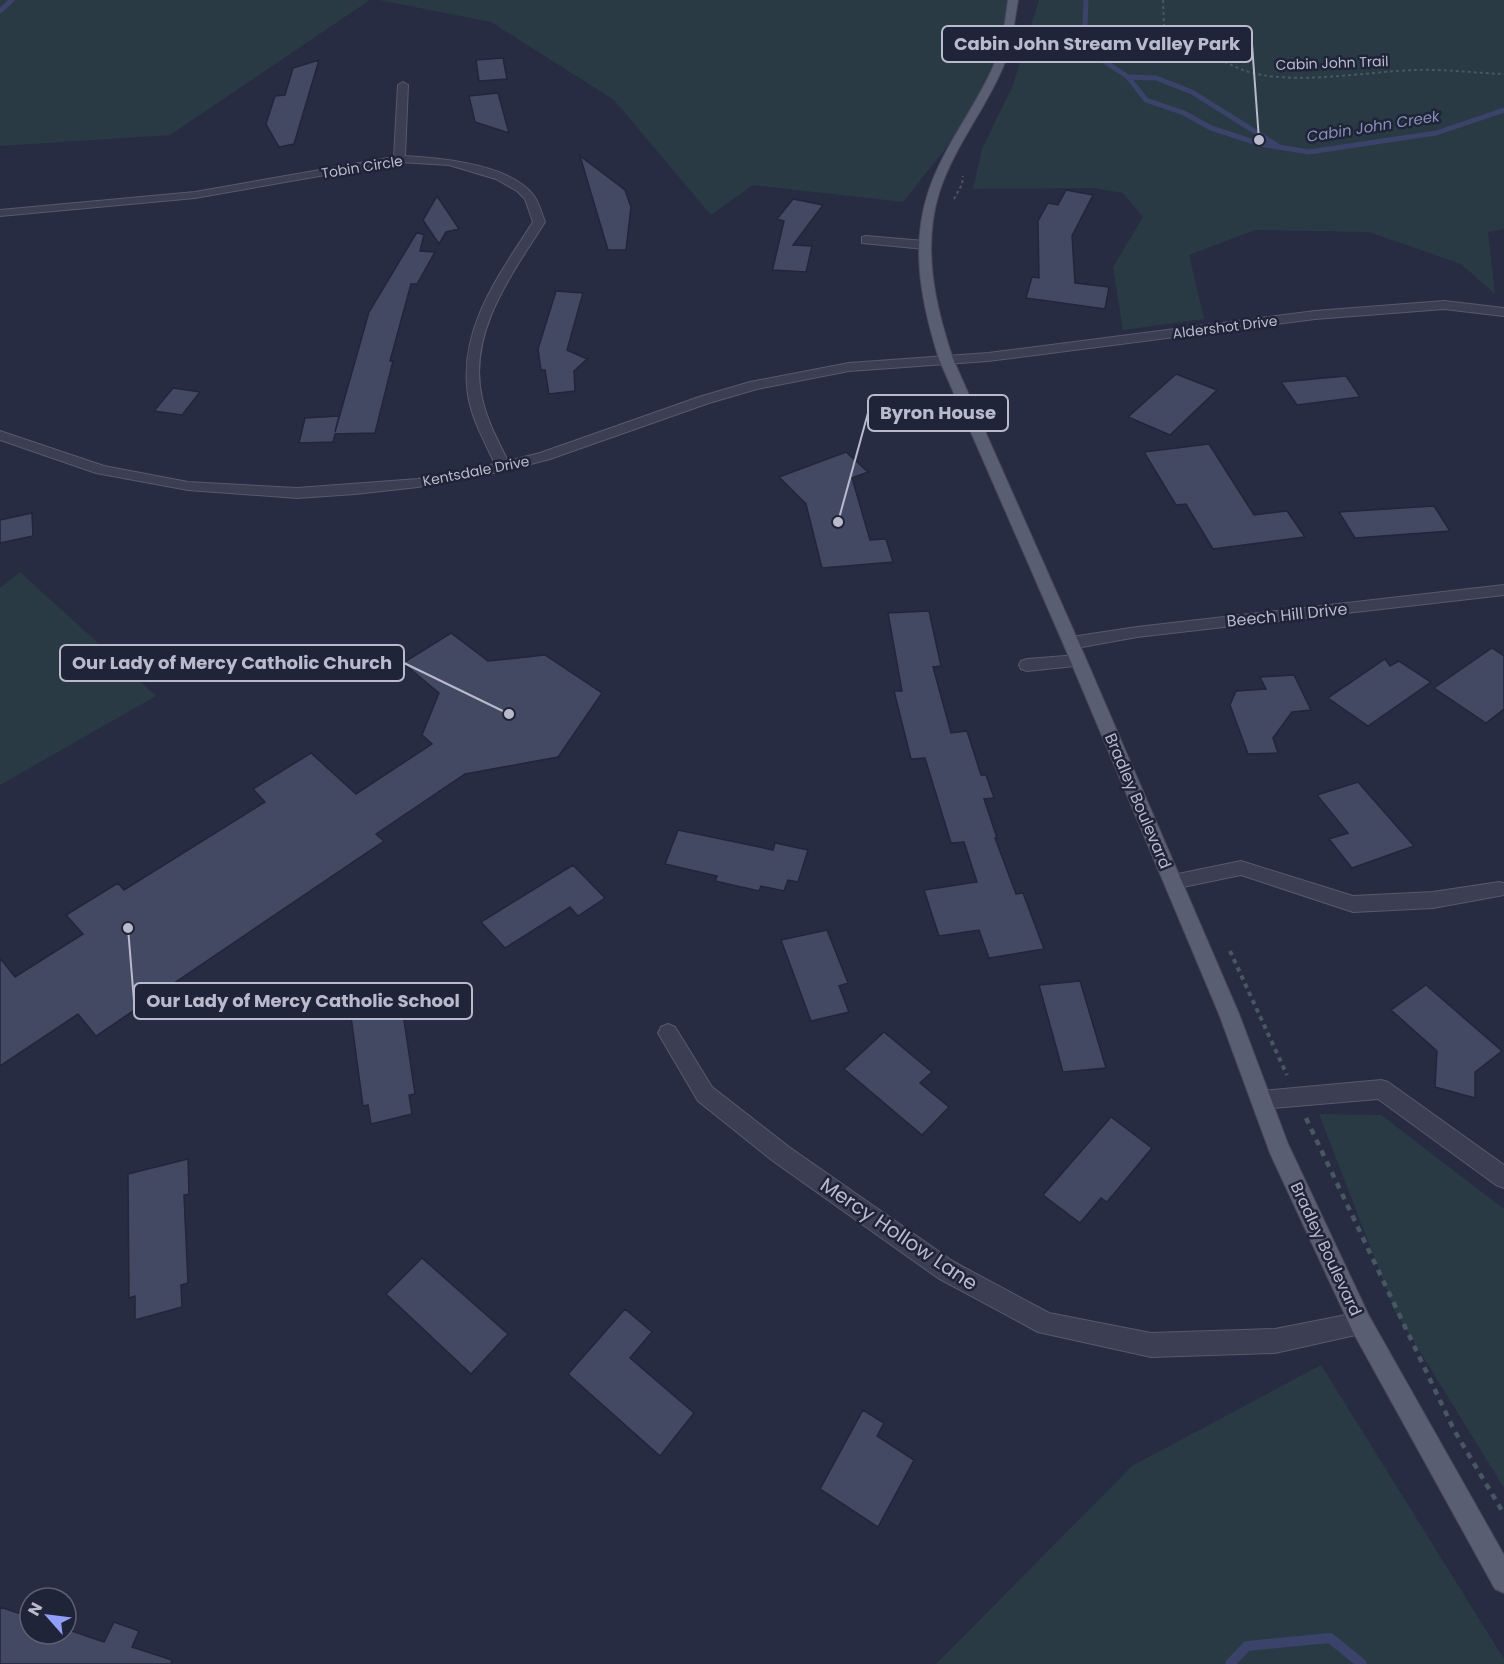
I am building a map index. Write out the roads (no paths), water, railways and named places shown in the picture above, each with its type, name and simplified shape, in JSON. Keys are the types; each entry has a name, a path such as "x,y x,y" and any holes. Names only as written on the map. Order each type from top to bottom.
{"main road":[{"name":"Bradley Boulevard","path":"1013,0 1006,43 995,74 945,164 929,210 924,261 934,322 946,359 1071,643 1229,1014 1278,1146 1361,1324 1504,1580"}],"street":[{"path":"399,159 403,85"},
{"name":"Tobin Circle","path":"0,213 195,195 399,159 450,162 500,177 521,189 530,198 539,222 494,292 476,332 471,382 491,445 504,467"},
{"path":"866,240 925,245"},
{"name":"Aldershot Drive","path":"946,359 988,357 1314,315 1444,305 1504,312"},
{"name":"Kentsdale Drive","path":"1,436 101,470 188,486 297,493 355,489 418,483 504,467 545,456 704,400 755,385 849,367 946,359"},
{"name":"Beech Hill Drive","path":"1071,643 1149,630 1504,590"},
{"path":"1027,665 1078,661"},
{"path":"1173,882 1241,868 1353,904 1433,900 1499,889"},
{"name":"Mercy Hollow Lane","path":"668,1033 705,1094 781,1154 946,1270 1046,1324 1150,1345 1275,1341 1361,1324"},
{"path":"1261,1100 1381,1089 1504,1178"}],"waterway":[{"path":"0,11 12,0"},
{"name":"Cabin John Creek","path":"1086,0 1084,48 1128,77"},
{"name":"Cabin John Creek","path":"1128,77 1156,78 1192,92 1278,146"},
{"name":"Cabin John Creek","path":"1128,77 1146,100 1184,113 1211,128 1260,144 1309,152 1436,133 1504,110"},
{"path":"1230,1664 1247,1646 1330,1638 1362,1664"}],"place":[{"name":"Cabin John Stream Valley Park","path":"1259,140"},
{"name":"Byron House","path":"838,522"},
{"name":"Our Lady of Mercy Catholic Church","path":"509,714"},
{"name":"Our Lady of Mercy Catholic School","path":"128,928"}]}
